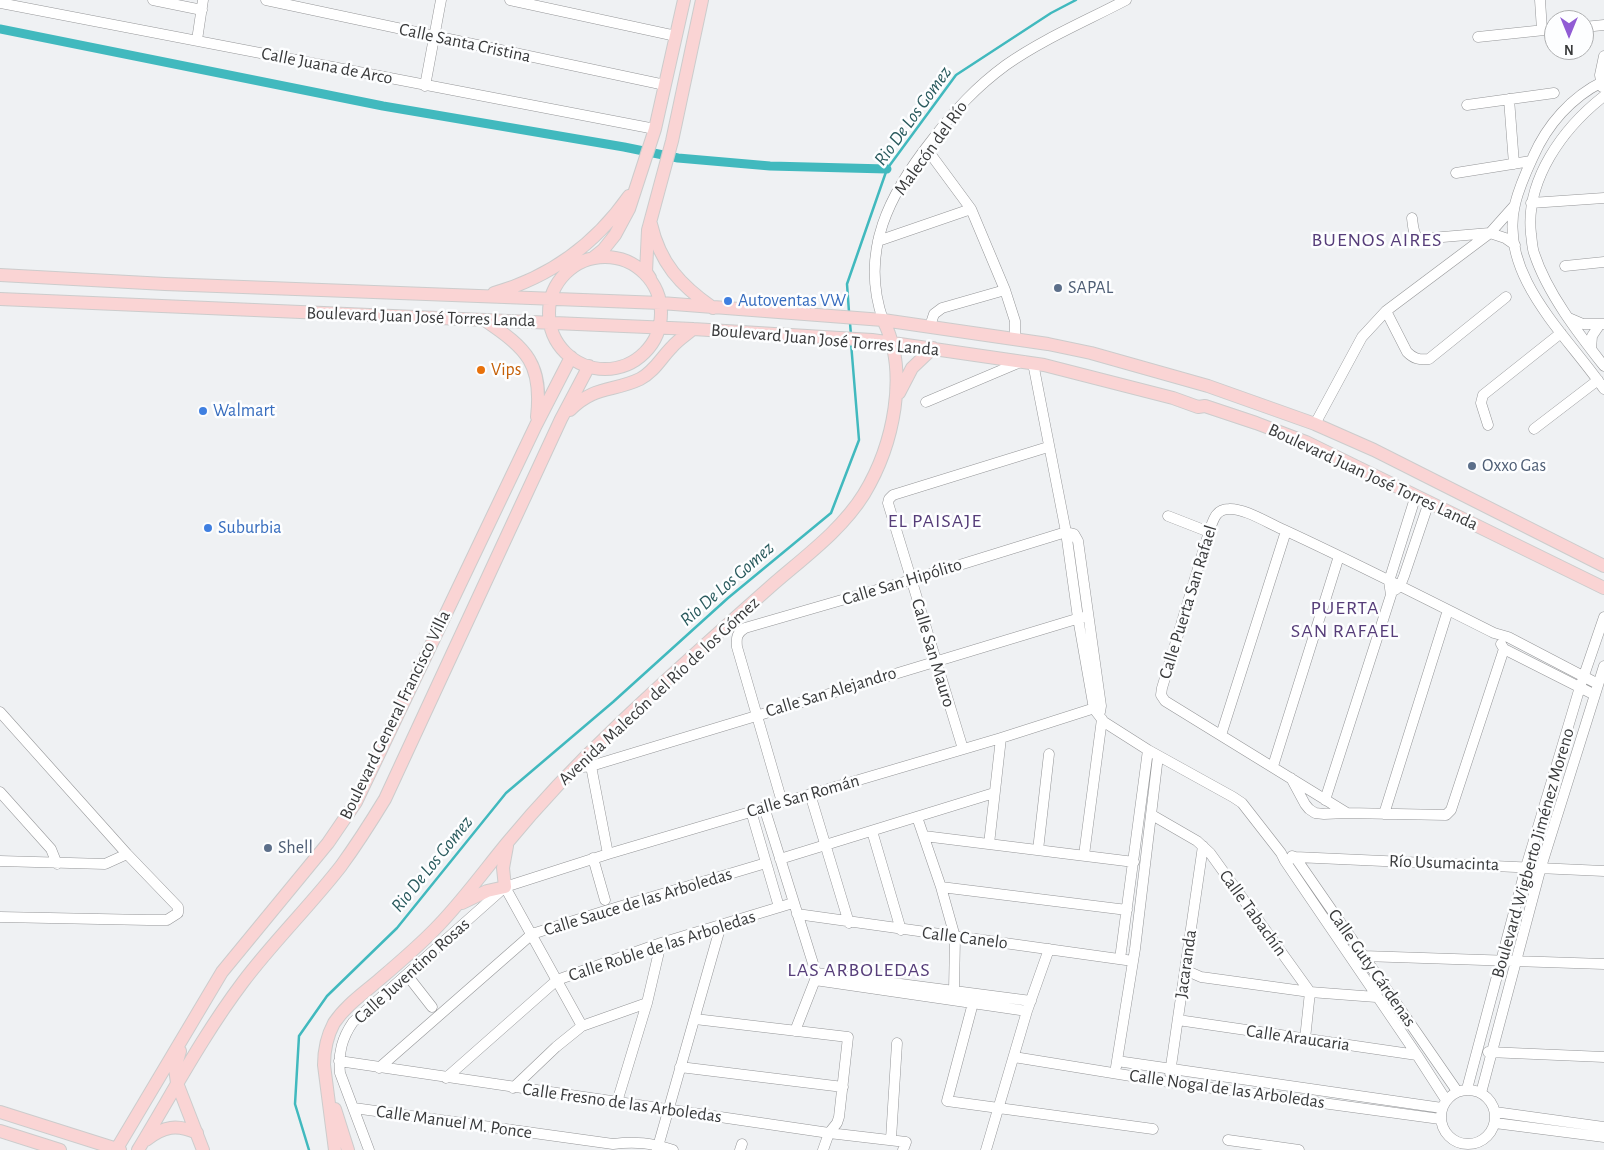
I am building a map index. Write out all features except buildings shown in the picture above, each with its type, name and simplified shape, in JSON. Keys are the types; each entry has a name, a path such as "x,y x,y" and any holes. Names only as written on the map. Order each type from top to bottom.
{"main road":[{"path":"594,258 621,227 641,175 654,133 684,0"},
{"path":"651,280 630,262 612,257 594,258 579,263 566,272 557,284 551,298 550,323 556,338 572,357 589,366 610,368 630,363 641,356 650,346 660,328 661,304 657,291 651,280 646,272 646,240 672,141 702,0"},
{"path":"483,296 525,282 566,260 601,230 622,207 641,175"},
{"path":"650,220 659,250 668,266 690,290 712,308"},
{"name":"Boulevard Juan José Torres Landa","path":"0,275 165,284 551,298 661,304 883,320 1015,339 1082,351 1208,386 1315,424 1374,450 1604,566"},
{"name":"Boulevard Juan José Torres Landa","path":"0,299 692,329 872,340 1029,362 1074,371 1165,395 1256,423 1306,442 1604,588"},
{"path":"883,320 892,342 896,369 895,400"},
{"path":"486,321 517,343 531,362 535,371 538,389 536,425"},
{"path":"561,419 586,396 596,391 640,379 650,372 672,346 692,329"},
{"path":"895,400 908,374 918,360 933,348"},
{"name":"Boulevard General Francisco Villa","path":"118,1150 200,1008 232,959 328,843 356,802 536,425 572,357"},
{"name":"Boulevard General Francisco Villa","path":"140,1146 176,1083 242,983 340,867 362,837 385,799 561,419 589,366"},
{"name":"Avenida Malecón del Río de los Gómez","path":"345,1149 326,1080 324,1054 333,1025 345,1009 409,955 457,905 508,842 574,768 690,658 839,526 863,496 878,468 888,438 895,400"},
{"path":"457,905 487,891 505,887 504,858 508,842"},
{"path":"200,1008 188,1030 176,1062 176,1083 203,1150"},
{"path":"0,1112 118,1150"},
{"path":"140,1146 157,1132 175,1127 186,1128 197,1133"},
{"path":"0,1131 60,1150"}],"street":[{"path":"153,0 202,5 197,40"},
{"name":"Calle Santa Cristina","path":"266,0 665,85"},
{"path":"425,86 441,0"},
{"path":"510,0 676,36"},
{"name":"Malecón del Río","path":"883,320 876,301 875,286 875,257 878,241 895,194 926,148 958,106 995,73 1035,46 1126,0"},
{"path":"1478,37 1542,30 1540,0"},
{"name":"Calle Juana de Arco","path":"0,3 197,40 654,133"},
{"path":"1604,56 1600,75 1603,85 1585,93 1554,121 1542,138 1531,161 1515,205 1513,225 1518,264 1524,279 1561,333 1604,389"},
{"path":"1467,105 1554,93"},
{"path":"1604,96 1588,108 1569,129 1551,154 1539,179 1531,203 1530,227 1533,252 1544,277 1568,318 1604,366"},
{"path":"1509,99 1514,164"},
{"path":"926,148 971,209 1005,290 1015,321 1015,339"},
{"path":"1456,174 1531,161"},
{"path":"1531,203 1604,198"},
{"path":"1315,424 1362,338 1386,311 1490,234 1515,205"},
{"path":"878,241 971,209"},
{"path":"1412,218 1416,237 1419,239 1490,234 1505,238 1515,245"},
{"path":"1565,266 1604,262"},
{"path":"930,326 934,314 942,308 1005,290"},
{"path":"1386,311 1407,352 1421,360 1429,359 1506,297"},
{"path":"1568,318 1584,324 1602,324"},
{"path":"1591,350 1592,336 1602,324"},
{"path":"1488,425 1481,399 1483,395 1561,333"},
{"path":"926,402 1029,362 1066,532 1078,618 1099,712"},
{"path":"1534,429 1598,380"},
{"name":"Calle San Mauro","path":"962,749 888,503 889,499 893,495 1048,447"},
{"path":"1324,800 1391,595 1389,581 1416,495"},
{"path":"1391,595 1400,586 1429,502"},
{"name":"Calle Puerta San Rafael","path":"1347,813 1165,701 1161,695 1209,532 1215,515 1222,510 1228,508 1237,509 1286,531 1494,633 1508,637 1598,684"},
{"path":"1168,516 1209,532"},
{"path":"1221,735 1286,531"},
{"path":"1066,532 1074,534 1078,541 1099,712 1084,855"},
{"name":"Calle San Hipólito","path":"756,715 736,647 736,639 745,628 911,580 1066,532"},
{"path":"1273,766 1339,556"},
{"path":"1384,814 1448,610"},
{"name":"Calle San Alejandro","path":"574,768 591,766 1088,615"},
{"name":"Boulevard Wigberto Jiménez Moreno","path":"1462,1090 1477,1051 1526,867 1580,687 1604,617"},
{"path":"1494,633 1504,649 1595,695"},
{"name":"Calle Puerta San Rafael","path":"1291,777 1309,809 1315,813 1446,815 1451,810 1504,649"},
{"path":"1551,672 1555,662"},
{"name":"Boulevard Wigberto Jiménez Moreno","path":"1481,1093 1541,867 1604,666"},
{"path":"0,712 127,854 178,907 178,913 167,920 0,917"},
{"name":"Calle San Román","path":"505,887 764,807 962,749 1099,712"},
{"name":"Calle Guty Cárdenas","path":"1099,712 1148,750 1242,803 1283,857 1417,1055 1443,1109"},
{"path":"756,715 782,802"},
{"path":"989,844 1001,738"},
{"path":"1120,959 1148,750"},
{"path":"1038,850 1049,754"},
{"path":"1115,1073 1133,961 1158,756"},
{"path":"591,766 608,854"},
{"path":"0,792 50,849 57,864"},
{"path":"780,859 994,793"},
{"path":"810,794 849,922"},
{"path":"764,807 816,976 796,1031"},
{"path":"751,811 779,907"},
{"name":"Calle Tabachín","path":"1152,814 1204,846 1310,992"},
{"path":"917,817 941,887 955,937 954,991"},
{"path":"872,831 901,930"},
{"path":"924,836 1134,862"},
{"name":"Jacaranda","path":"1168,1082 1204,846"},
{"path":"0,861 105,864 127,854"},
{"path":"1283,857 1295,857"},
{"name":"Calle Guty Cárdenas","path":"1295,857 1364,956 1462,1090"},
{"name":"Río Usumacinta","path":"1295,857 1604,871"},
{"path":"594,858 605,900"},
{"name":"Calle Sauce de las Arboledas","path":"379,1068 532,934 605,910 766,863"},
{"path":"505,887 582,1026"},
{"name":"Calle Juventino Rosas","path":"369,1150 340,1073 339,1061 345,1033 353,1022 505,887"},
{"path":"941,887 1127,910"},
{"name":"Calle Roble de las Arboledas","path":"446,1078 557,980 661,943 793,903"},
{"name":"Calle Canelo","path":"797,914 1133,961"},
{"path":"657,1148 721,925"},
{"path":"616,1102 647,1003 661,943"},
{"path":"986,1150 1029,1006 1049,949"},
{"path":"1364,956 1604,964"},
{"path":"1185,970 1200,977 1310,992 1376,997"},
{"path":"407,975 432,1006"},
{"path":"816,976 954,991 1029,1006"},
{"path":"816,976 974,1003 1029,1006"},
{"path":"1305,1039 1310,992"},
{"path":"512,1088 556,1047 582,1026 647,1003"},
{"path":"974,1003 947,1101 1153,1129"},
{"path":"695,1019 848,1037 838,1122 829,1133 823,1150"},
{"name":"Calle Araucaria","path":"1178,1020 1417,1055"},
{"path":"891,1140 897,1043"},
{"path":"1477,1051 1604,1057"},
{"name":"Calle Nogal de las Arboledas","path":"1014,1058 1168,1082 1443,1109"},
{"name":"Calle Fresno de las Arboledas","path":"339,1061 512,1088 891,1140 904,1146"},
{"name":"Calle Nogal de las Arboledas","path":"1117,1061 1443,1109"},
{"path":"680,1067 843,1087"},
{"path":"1462,1090 1481,1093 1492,1104 1495,1118 1490,1133 1482,1140 1468,1147 1457,1142 1446,1133 1443,1109 1462,1090"},
{"name":"Calle Manuel M. Ponce","path":"354,1108 610,1147 638,1142 657,1148 673,1150"},
{"path":"1495,1118 1604,1127"},
{"path":"1495,1118 1604,1137"},
{"path":"1228,1140 1299,1150"}],"waterway":[{"name":"Rio De Los Gomez","path":"849,312 847,284 887,169 956,75 1051,13 1076,0"},
{"path":"0,29 383,106 678,158 770,166 887,169"},
{"name":"Rio De Los Gomez","path":"850,323 851,335"},
{"name":"Rio De Los Gomez","path":"309,1150 295,1104 299,1036 327,996 397,928 506,793 613,702 728,598 831,513 859,440 851,343"}],"place":[{"name":"SAPAL","path":"1058,288"},
{"name":"Autoventas VW","path":"728,301"},
{"name":"Vips","path":"481,370"},
{"name":"Walmart","path":"203,411"},
{"name":"Oxxo Gas","path":"1472,466"},
{"name":"Suburbia","path":"208,528"},
{"name":"Shell","path":"268,848"}],"district":[{"name":"BUENOS AIRES","path":"1377,240"},
{"name":"EL PAISAJE","path":"935,521"},
{"name":"PUERTA SAN RAFAEL","path":"1345,620"},
{"name":"LAS ARBOLEDAS","path":"859,970"}]}
